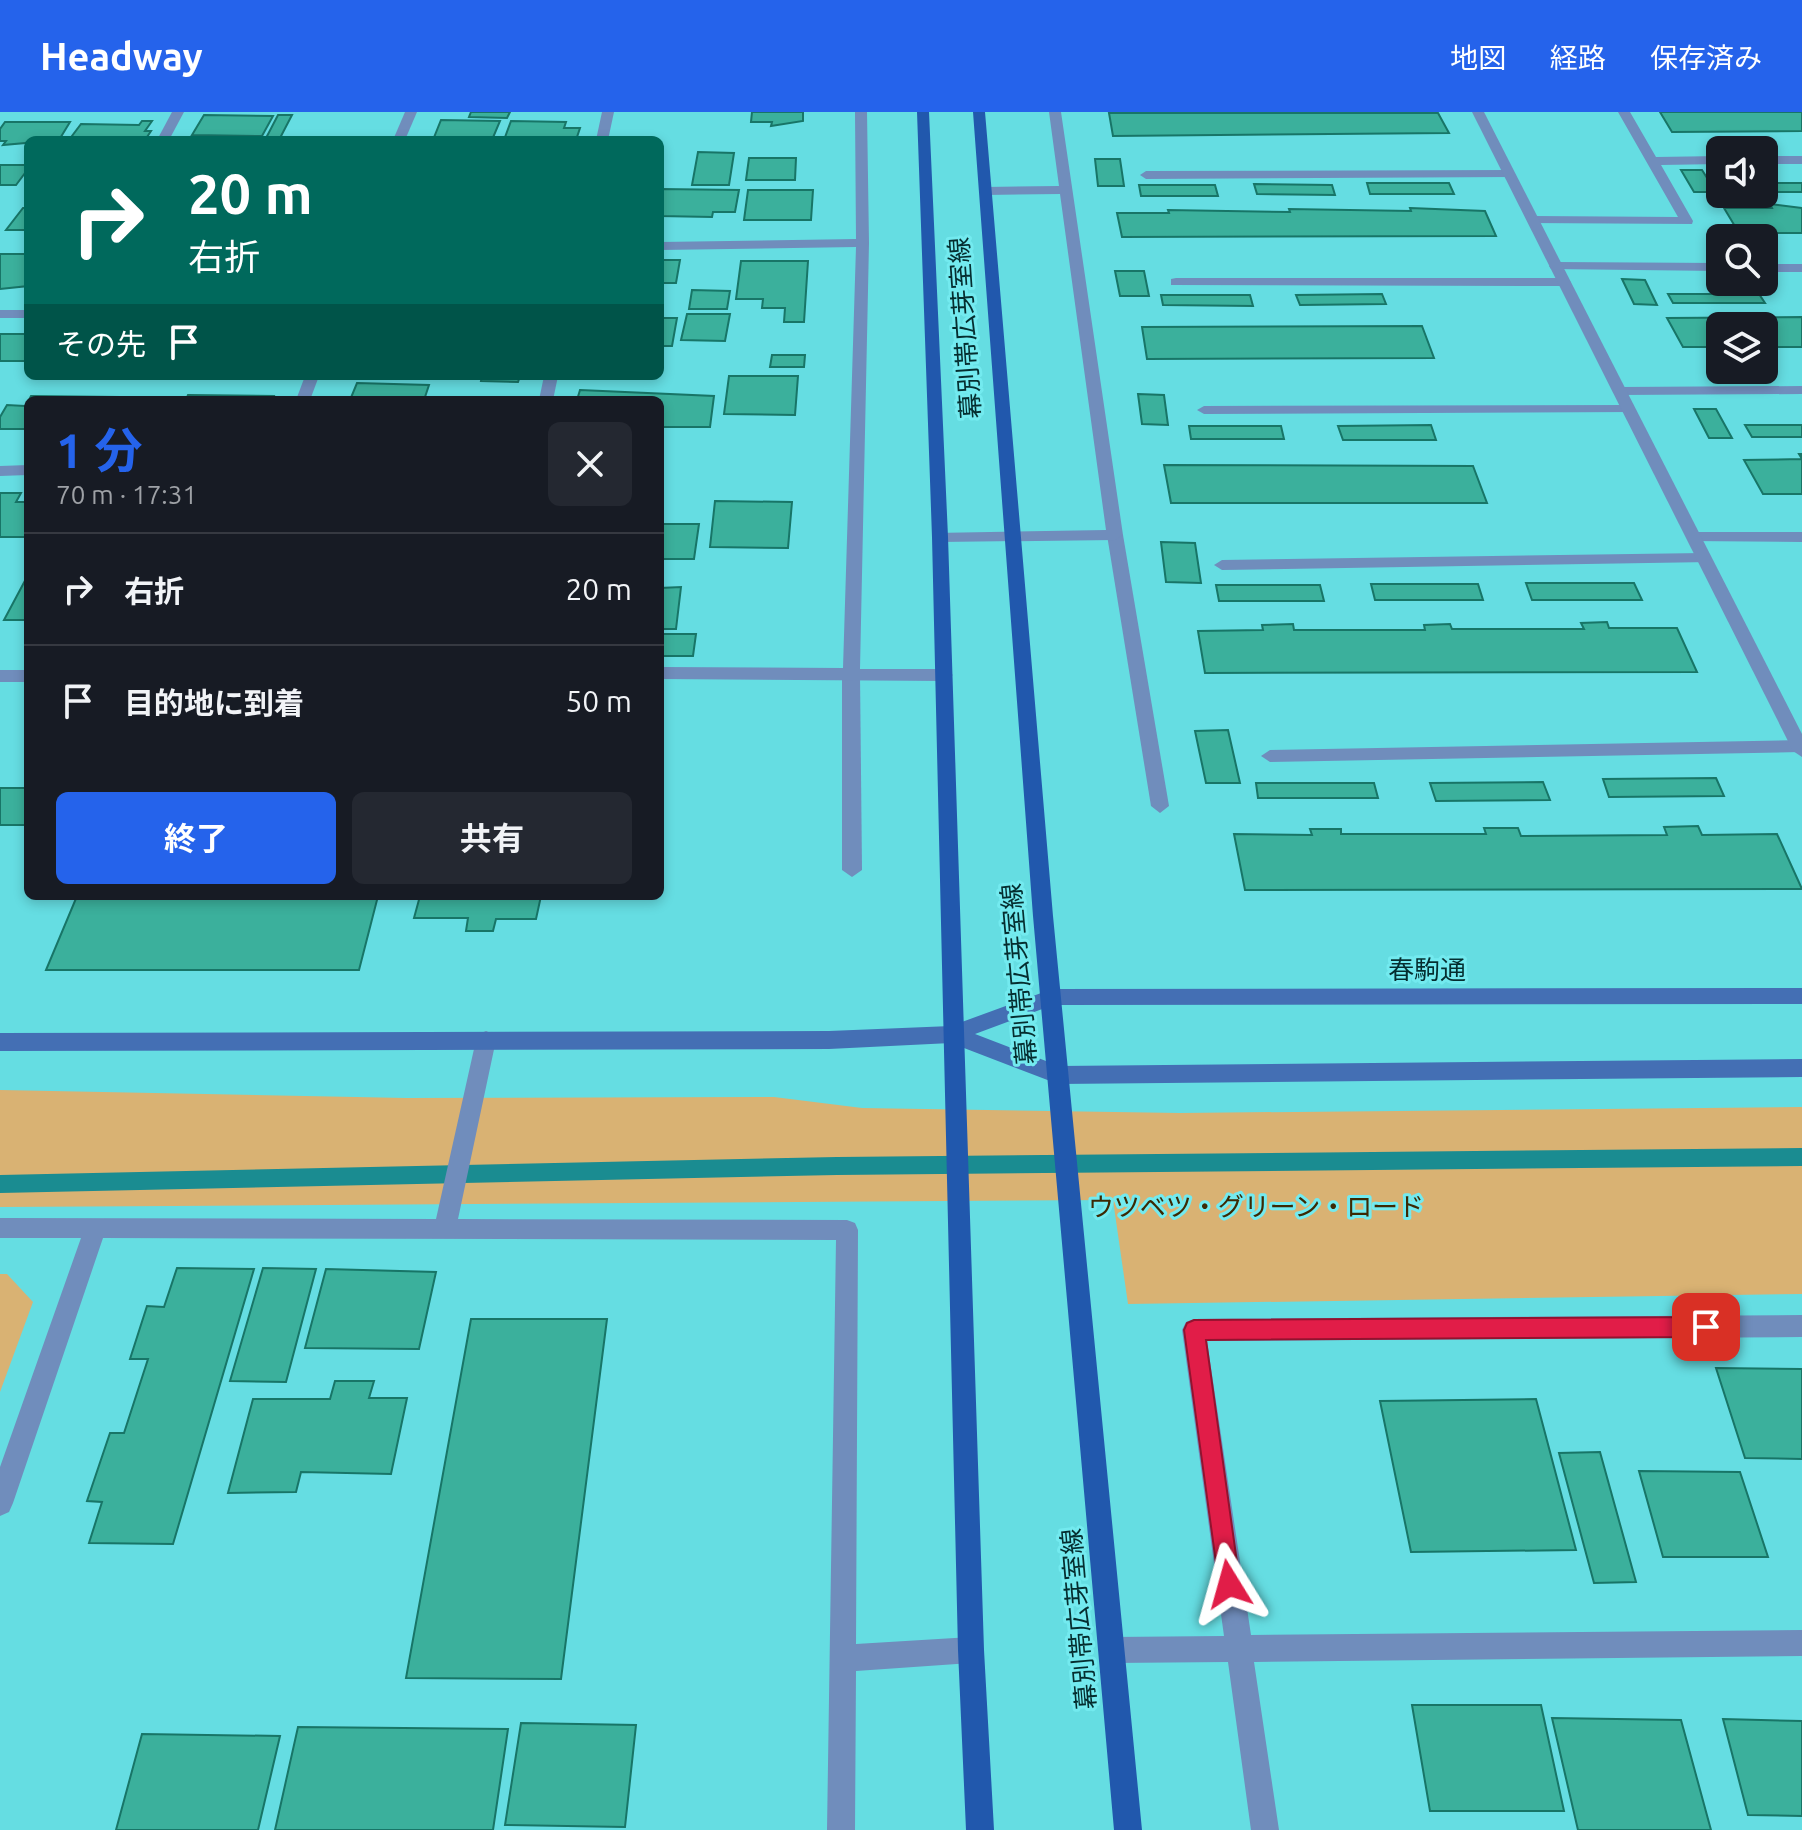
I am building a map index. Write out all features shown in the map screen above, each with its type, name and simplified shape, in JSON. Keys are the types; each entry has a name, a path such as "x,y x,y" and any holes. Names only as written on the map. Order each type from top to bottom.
{"main road":[{"name":"幕別帯広芽室線","path":"923,112 940,537 971,1650 980,1830"},
{"name":"幕別帯広芽室線","path":"979,112 1010,536 1128,1830"}],"street":[{"path":"165,136 178,112"},
{"path":"401,136 411,112"},
{"path":"603,136 608,112"},
{"path":"852,870 851,675 863,243 861,112"},
{"path":"1055,112 1115,535 1160,806"},
{"path":"1270,756 1801,749 1478,112"},
{"path":"1533,220 1687,221 1624,112"},
{"path":"1655,161 1706,160"},
{"path":"1778,160 1802,160"},
{"path":"1146,175 1509,174"},
{"path":"985,191 1066,190"},
{"path":"664,246 863,243"},
{"path":"1556,266 1706,267"},
{"path":"1778,268 1802,268"},
{"path":"1176,282 1564,282"},
{"path":"0,314 24,314"},
{"path":"1620,391 1802,390"},
{"path":"1204,410 1628,409"},
{"path":"0,471 24,470"},
{"path":"940,537 1115,535"},
{"path":"1695,537 1802,537"},
{"path":"1222,565 1704,558"},
{"path":"664,673 944,675"},
{"path":"0,676 24,676"},
{"name":"春駒通","path":"1052,997 1802,996"},
{"path":"0,1042 829,1040 952,1034 1052,997"},
{"path":"952,1034 1058,1075 1802,1068"},
{"path":"445,1228 486,1040"},
{"path":"0,1503 96,1227"},
{"path":"0,1228 847,1230 841,1830"},
{"path":"1265,1830 1194,1330 1802,1326"},
{"path":"1113,1650 1802,1643"},
{"path":"844,1658 971,1650"}],"green space":[{"name":"ウツベツ・グリーン・ロード","path":"0,1090 406,1098 774,1097 862,1108 1180,1113 1802,1107 1802,1294 1128,1304 1113,1200 0,1207"},
{"path":"0,1274 7,1274 33,1302 0,1392"}],"building":[{"path":"471,112 510,112 507,118 469,117"},
{"path":"752,112 803,112 803,121 771,126 772,122 751,122"},
{"path":"1660,112 1802,112 1802,131 1672,132"},
{"path":"1109,113 1438,113 1449,133 1113,136"},
{"path":"204,115 273,116 262,136 192,135"},
{"path":"278,115 292,115 281,136 267,136"},
{"path":"441,120 500,121 494,136 435,136"},
{"path":"142,121 152,121 145,131 151,131 148,136 72,136 81,124 139,125"},
{"path":"511,121 566,122 564,128 580,128 577,136 505,136"},
{"path":"5,122 70,122 61,136 24,136 24,143 3,145 6,141 0,141 0,129"},
{"path":"698,152 734,153 729,185 692,185"},
{"path":"749,158 796,158 795,180 746,180"},
{"path":"1095,159 1120,159 1124,186 1098,186"},
{"path":"0,165 24,165 24,174 16,185 0,185"},
{"path":"1681,170 1702,170 1706,176 1706,192 1694,192"},
{"path":"1367,183 1449,183 1454,194 1370,194"},
{"path":"1778,183 1802,183 1802,192 1778,192"},
{"path":"1254,184 1332,185 1335,195 1257,194"},
{"path":"1139,185 1215,185 1218,196 1141,196"},
{"path":"664,189 739,190 735,212 713,212 712,217 664,216"},
{"path":"748,190 813,190 811,220 744,220"},
{"path":"1778,205 1802,208 1802,233 1778,233 1778,224 1734,224 1724,208 1778,208"},
{"path":"23,208 24,208 24,230 6,230"},
{"path":"1410,208 1485,211 1496,236 1122,237 1117,213 1169,213 1168,210 1290,212 1289,209 1411,211"},
{"path":"0,254 24,254 24,286 0,289"},
{"path":"664,260 680,260 676,283 664,283"},
{"path":"741,261 808,261 804,322 784,322 785,308 762,308 763,299 736,299"},
{"path":"1115,271 1144,271 1149,296 1120,296"},
{"path":"1622,279 1645,280 1657,305 1634,304"},
{"path":"692,290 730,291 727,309 689,309"},
{"path":"1382,294 1386,304 1300,305 1296,295"},
{"path":"1668,294 1760,296 1765,303 1673,303"},
{"path":"1161,295 1250,295 1253,306 1163,305"},
{"path":"687,314 730,314 725,341 681,340"},
{"path":"1778,317 1802,317 1802,347 1778,347"},
{"path":"664,318 677,318 672,346 664,346"},
{"path":"1667,318 1706,318 1706,347 1683,347"},
{"path":"1422,326 1434,358 1147,359 1142,327"},
{"path":"0,334 24,334 24,361 0,361"},
{"path":"772,355 805,355 804,367 770,367"},
{"path":"729,376 798,376 795,415 724,414"},
{"path":"481,380 519,380 518,382"},
{"path":"357,383 429,385 425,396 352,396"},
{"path":"580,390 714,396 710,427 664,427 664,396 578,396"},
{"path":"1138,394 1164,395 1168,425 1142,424"},
{"path":"188,395 274,396 188,396"},
{"path":"7,405 24,406 24,429 0,429 0,417"},
{"path":"1694,409 1716,409 1732,438 1709,438"},
{"path":"1431,425 1436,440 1343,440 1338,426"},
{"path":"1745,425 1802,425 1802,437 1752,437"},
{"path":"1189,426 1281,426 1284,439 1191,439"},
{"path":"1802,459 1802,494 1763,494 1744,460"},
{"path":"1164,465 1473,466 1487,503 1171,503"},
{"path":"0,493 21,493 16,502 24,502 24,537 0,537"},
{"path":"715,501 792,502 788,548 710,547"},
{"path":"664,524 699,524 694,559 664,559"},
{"path":"1161,542 1195,543 1201,583 1166,582"},
{"path":"24,582 24,620 4,620"},
{"path":"1526,583 1634,583 1642,600 1532,600"},
{"path":"1371,584 1478,584 1483,600 1375,600"},
{"path":"1216,585 1320,585 1324,601 1219,601"},
{"path":"681,587 676,629 664,629 664,588"},
{"path":"1607,622 1609,628 1677,628 1697,672 1205,673 1198,631 1263,630 1262,625 1293,624 1294,630 1425,630 1424,625 1450,624 1452,629 1584,629 1581,623"},
{"path":"664,634 696,634 693,656 664,656"},
{"path":"1228,730 1240,783 1206,783 1195,731"},
{"path":"1716,778 1724,796 1609,797 1603,779"},
{"path":"1543,782 1550,800 1436,801 1430,783"},
{"path":"1256,783 1374,783 1378,798 1258,798"},
{"path":"0,788 24,788 24,825 0,825"},
{"path":"1698,826 1702,835 1777,834 1802,889 1245,890 1234,834 1312,835 1310,829 1341,829 1341,834 1486,834 1484,828 1518,828 1521,836 1667,835 1664,827"},
{"path":"75,900 377,900 359,970 46,970"},
{"path":"419,900 540,900 536,919 496,919 493,931 466,931 468,918 414,918"},
{"path":"177,1268 254,1269 173,1544 89,1543 102,1502 87,1501 110,1433 124,1433 148,1359 130,1359 147,1306 164,1307"},
{"path":"263,1268 316,1269 286,1382 230,1381"},
{"path":"326,1269 436,1272 419,1349 305,1348"},
{"path":"471,1319 607,1319 561,1679 406,1678"},
{"path":"1716,1368 1802,1369 1802,1459 1745,1458"},
{"path":"335,1381 374,1381 369,1398 407,1398 391,1474 301,1472 296,1492 228,1493 253,1399 330,1399"},
{"path":"1536,1399 1576,1550 1411,1552 1380,1401"},
{"path":"1600,1452 1636,1582 1594,1583 1559,1453"},
{"path":"1639,1471 1740,1472 1768,1557 1663,1557"},
{"path":"1412,1705 1541,1705 1564,1811 1430,1811"},
{"path":"1552,1718 1681,1720 1711,1830 1578,1830"},
{"path":"1723,1719 1802,1721 1802,1816 1748,1815"},
{"path":"521,1723 636,1725 625,1827 505,1825"},
{"path":"298,1727 508,1729 493,1830 275,1830"},
{"path":"142,1734 280,1736 258,1830 116,1830"}],"waterway":[{"path":"0,1184 837,1166 1802,1157"}],"route":[{"path":"1229,1584 1194,1330 1706,1327"}]}
